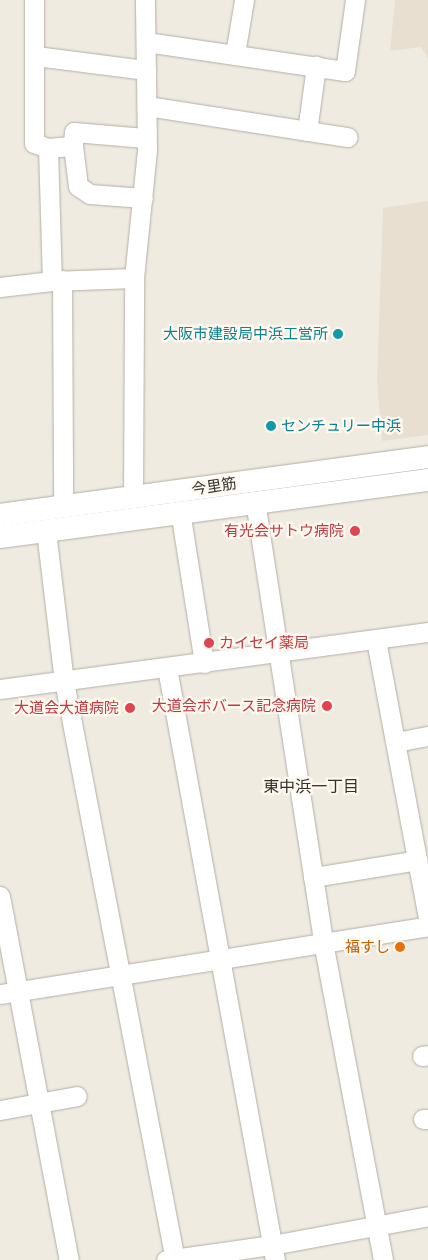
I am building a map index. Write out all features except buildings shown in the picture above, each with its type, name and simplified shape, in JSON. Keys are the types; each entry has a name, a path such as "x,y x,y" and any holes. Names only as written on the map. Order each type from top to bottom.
{"main road":[{"name":"今里筋","path":"0,515 428,458"},
{"name":"今里筋","path":"0,537 180,511 428,480"}],"street":[{"path":"34,0 36,56 34,143 48,148 73,146"},
{"path":"133,497 134,278 147,149 145,138 148,106 146,0"},
{"path":"235,54 244,0"},
{"path":"146,42 345,71 355,0"},
{"path":"36,56 146,70"},
{"path":"307,131 316,66"},
{"path":"148,106 348,137"},
{"path":"143,198 90,194 78,186 73,146 74,132 145,138"},
{"path":"48,148 57,281 63,507"},
{"path":"0,287 57,281 134,278"},
{"path":"255,502 276,652 323,942 383,1260"},
{"path":"180,511 204,663"},
{"path":"46,530 64,681 172,1259 273,1252 377,1226 428,1216"},
{"path":"0,690 428,632"},
{"path":"376,640 428,919"},
{"path":"167,668 222,958 273,1252"},
{"path":"396,742 428,736"},
{"path":"313,877 418,860"},
{"path":"0,896 69,1260"},
{"path":"0,994 428,926"},
{"path":"0,1110 77,1096"}],"shaded area":[{"path":"395,0 428,0 428,59 421,47 390,51"},
{"path":"428,201 428,435 382,441 377,380 383,208"}],"place":[{"name":"大阪市建設局中浜工営所","path":"338,334"},
{"name":"センチュリー中浜","path":"271,426"},
{"name":"有光会サトウ病院","path":"355,531"},
{"name":"カイセイ薬局","path":"209,643"},
{"name":"大道会ボバース記念病院","path":"327,706"},
{"name":"大道会大道病院","path":"130,708"},
{"name":"福すし","path":"400,947"}],"district":[{"name":"東中浜一丁目","path":"311,786"}]}
